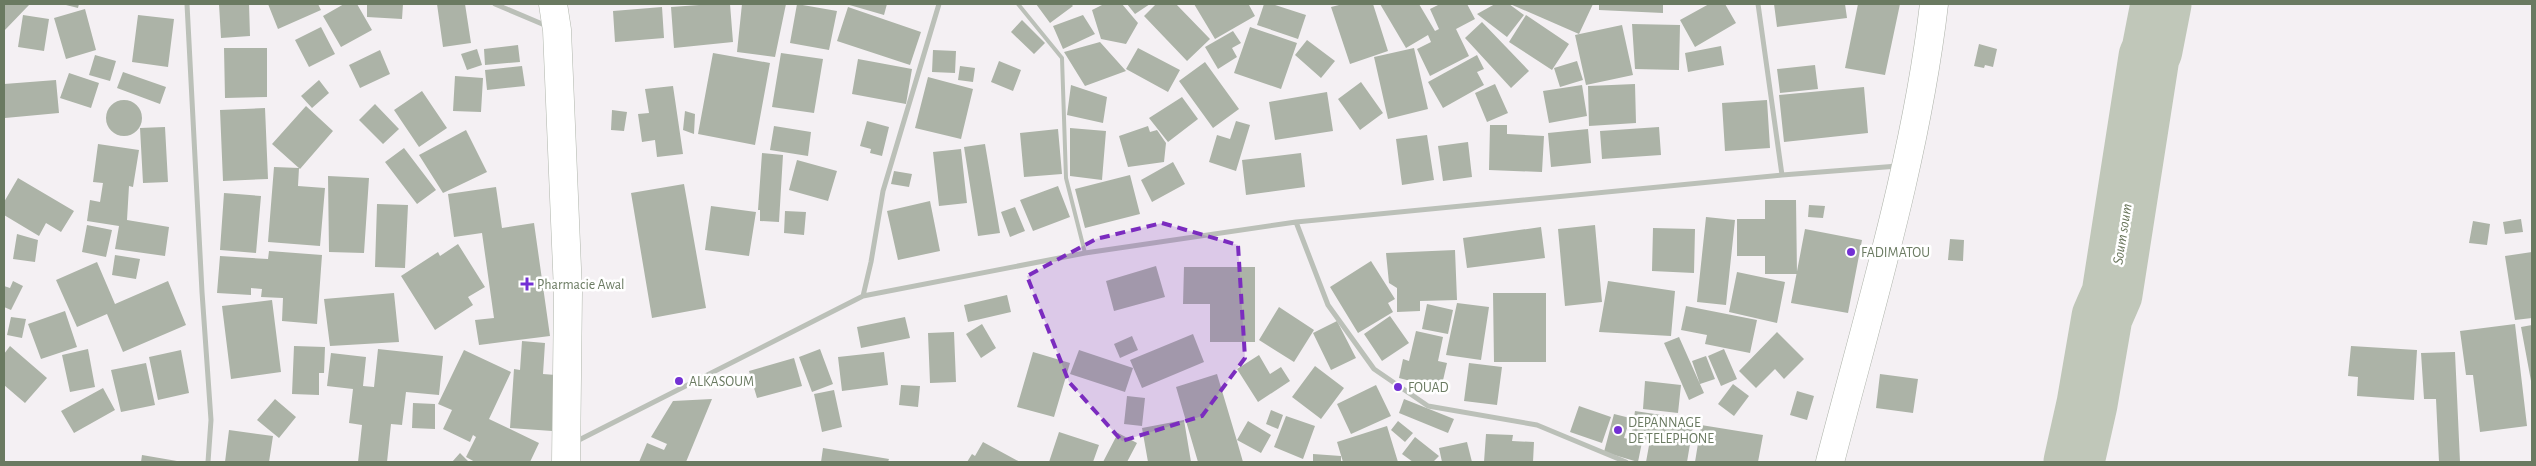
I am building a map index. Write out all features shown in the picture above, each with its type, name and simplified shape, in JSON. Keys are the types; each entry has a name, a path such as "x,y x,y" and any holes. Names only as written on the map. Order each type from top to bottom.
{"main road":[{"path":"1830,462 1906,166 1931,35 1934,4"},
{"path":"555,17 568,292 566,454"}],"street":[{"path":"187,4 202,292 211,420 208,462"},
{"path":"495,4 555,17"},
{"path":"863,296 883,191 939,4"},
{"path":"1758,4 1782,175"},
{"path":"566,454 863,296 1085,253 1296,222 1782,175 1906,166"},
{"path":"1296,222 1328,305 1374,369 1428,406 1537,425 1626,462"}],"lane":[{"path":"1018,4 1062,58 1066,178 1085,253"}],"highlighted area":[{"path":"1162,223 1238,245 1245,358 1202,416 1122,441 1069,382 1027,276 1096,239"}],"building":[{"path":"4,4 29,5 4,31"},
{"path":"62,4 79,4 78,8"},
{"path":"219,4 249,4 250,36 221,38"},
{"path":"268,4 318,4 321,10 278,29"},
{"path":"344,4 357,4 372,30 341,47 323,16"},
{"path":"367,4 403,4 402,19 367,17"},
{"path":"437,4 465,4 471,43 443,47"},
{"path":"730,4 733,42 674,48 671,7"},
{"path":"742,4 786,4 775,57 737,52"},
{"path":"797,4 837,11 829,50 790,43"},
{"path":"846,4 887,4 884,15"},
{"path":"1036,4 1071,4 1073,6 1050,23"},
{"path":"1104,4 1122,4 1138,23 1126,44 1101,39 1092,10"},
{"path":"1127,4 1150,4 1135,14"},
{"path":"1156,4 1176,4 1210,39 1187,61 1144,16"},
{"path":"1194,4 1252,4 1249,5 1255,16 1215,39"},
{"path":"1264,4 1272,4 1306,15 1298,39 1257,25"},
{"path":"1343,4 1373,4 1388,51 1350,64 1331,7"},
{"path":"1380,4 1419,4 1435,31 1439,29 1430,9 1440,4 1467,4 1475,19 1456,29 1469,56 1430,76 1417,49 1431,42 1428,35 1406,48"},
{"path":"1495,4 1509,4 1524,15 1507,37 1477,14"},
{"path":"1510,4 1593,4 1579,34"},
{"path":"1599,4 1663,4 1663,13 1599,10"},
{"path":"1709,4 1725,4 1736,23 1695,47 1680,20"},
{"path":"1774,4 1845,4 1847,18 1777,27"},
{"path":"1858,4 1900,4 1885,75 1845,68"},
{"path":"662,7 664,38 615,42 613,11"},
{"path":"848,7 921,32 910,65 837,41"},
{"path":"85,9 96,50 66,59 54,18"},
{"path":"23,15 49,19 44,51 18,47"},
{"path":"138,15 174,19 168,67 132,62"},
{"path":"1083,15 1095,34 1063,49 1053,26"},
{"path":"1526,15 1569,44 1552,70 1509,42"},
{"path":"1022,20 1045,43 1034,54 1011,32"},
{"path":"1482,22 1529,71 1511,88 1465,38"},
{"path":"1632,24 1680,25 1679,70 1635,69"},
{"path":"1622,25 1633,75 1586,85 1575,35"},
{"path":"321,27 335,54 309,67 295,40"},
{"path":"1250,27 1297,43 1281,89 1234,73"},
{"path":"1233,31 1241,43 1232,48 1237,57 1218,69 1205,47"},
{"path":"1307,40 1335,61 1321,78 1295,55"},
{"path":"1100,42 1126,71 1085,86 1064,52"},
{"path":"1979,44 1997,49 1993,67 1985,65 1984,68 1974,66"},
{"path":"518,45 520,62 485,65 484,49"},
{"path":"1721,46 1724,65 1688,72 1685,53"},
{"path":"224,48 267,48 267,97 225,98"},
{"path":"1138,48 1180,70 1168,92 1126,69"},
{"path":"1414,48 1428,109 1388,119 1374,57"},
{"path":"477,49 482,65 467,70 461,54"},
{"path":"380,50 390,74 360,88 349,65"},
{"path":"933,50 956,51 955,73 932,72"},
{"path":"713,53 770,63 755,145 698,134"},
{"path":"781,53 823,59 814,113 772,107"},
{"path":"95,55 116,61 110,81 89,75"},
{"path":"1477,55 1484,69 1477,72 1484,85 1443,108 1428,82"},
{"path":"858,59 912,69 906,104 852,94"},
{"path":"999,61 1021,70 1013,91 991,82"},
{"path":"1577,61 1583,80 1560,87 1554,68"},
{"path":"1205,62 1239,109 1213,128 1179,81"},
{"path":"1815,65 1818,89 1780,93 1777,69"},
{"path":"522,66 525,86 487,90 485,70"},
{"path":"960,66 975,68 973,82 958,80"},
{"path":"123,72 166,87 160,104 117,88"},
{"path":"69,73 99,83 91,108 60,98"},
{"path":"455,76 483,78 481,112 453,111"},
{"path":"928,77 973,89 961,139 915,128"},
{"path":"56,80 59,113 5,118 4,84"},
{"path":"319,80 329,93 312,108 301,96"},
{"path":"1361,82 1383,113 1360,130 1338,99"},
{"path":"1495,84 1508,113 1487,122 1475,93"},
{"path":"1635,84 1636,123 1589,126 1588,86"},
{"path":"1071,85 1107,97 1103,123 1067,115"},
{"path":"1582,85 1587,116 1549,123 1543,91"},
{"path":"673,86 683,154 657,157 655,140 642,142 638,114 649,113 645,89"},
{"path":"1864,87 1868,133 1784,142 1779,95"},
{"path":"422,91 447,128 419,147 394,110"},
{"path":"1327,92 1333,131 1275,140 1269,102"},
{"path":"1182,97 1198,119 1168,142 1149,118"},
{"path":"124,100 136,106 142,118 136,130 124,136 112,130 106,118 112,106"},
{"path":"1767,100 1770,148 1725,151 1722,103"},
{"path":"375,104 399,129 383,144 359,120"},
{"path":"306,106 333,131 300,169 272,144"},
{"path":"265,108 268,179 223,181 220,110"},
{"path":"612,110 627,112 624,131 611,130"},
{"path":"685,111 695,114 694,134 683,130"},
{"path":"867,121 889,127 882,156 870,153 871,149 860,146"},
{"path":"1236,121 1250,125 1236,171 1209,162 1217,135 1230,139"},
{"path":"1490,125 1507,125 1507,134 1544,136 1542,172 1489,170"},
{"path":"774,126 811,132 808,156 770,150"},
{"path":"1148,126 1150,132 1157,130 1166,143 1164,162 1128,167 1119,136"},
{"path":"165,127 168,182 143,183 140,128"},
{"path":"1659,127 1661,155 1602,159 1600,131"},
{"path":"1070,128 1106,131 1102,180 1070,176"},
{"path":"1058,129 1062,174 1024,177 1020,133"},
{"path":"1588,129 1591,163 1551,167 1548,133"},
{"path":"466,130 487,172 443,193 419,155"},
{"path":"1427,135 1434,180 1402,185 1396,139"},
{"path":"1468,142 1472,177 1443,181 1438,146"},
{"path":"98,144 139,150 133,187 129,186 127,220 169,227 165,256 115,249 119,226 87,221 90,200 100,202 103,183 93,182"},
{"path":"985,144 1000,233 978,236 964,147"},
{"path":"404,148 436,190 417,204 385,162"},
{"path":"961,149 967,203 939,206 933,152"},
{"path":"762,153 783,155 779,222 760,221 760,210 758,210"},
{"path":"1301,153 1305,187 1246,195 1242,160"},
{"path":"797,160 837,171 828,201 789,190"},
{"path":"1173,162 1185,184 1152,202 1141,180"},
{"path":"274,167 299,168 298,186 325,188 320,246 268,242"},
{"path":"894,171 912,174 909,187 891,184"},
{"path":"1130,175 1140,214 1085,228 1075,189"},
{"path":"328,176 369,178 364,253 329,252"},
{"path":"18,178 74,211 61,232 46,223 39,236 4,215 4,202"},
{"path":"684,184 706,308 652,318 631,193"},
{"path":"1058,186 1070,217 1033,231 1020,200"},
{"path":"496,187 502,228 534,223 550,336 479,345 475,320 494,318 482,233 454,237 448,194"},
{"path":"224,193 261,196 256,253 220,250"},
{"path":"1765,200 1796,200 1797,274 1765,274 1765,256 1737,256 1737,219 1765,219"},
{"path":"930,201 940,251 898,260 887,211"},
{"path":"377,204 408,205 405,268 375,267"},
{"path":"1809,205 1825,206 1823,218 1808,217"},
{"path":"711,206 756,212 749,256 705,250"},
{"path":"1015,207 1025,231 1010,237 1001,212"},
{"path":"785,211 806,212 804,235 784,233"},
{"path":"1706,217 1735,220 1726,305 1697,302"},
{"path":"2521,219 2523,232 2505,234 2503,222"},
{"path":"2473,221 2490,224 2487,245 2469,243"},
{"path":"87,225 112,230 106,257 82,252"},
{"path":"1595,225 1602,302 1565,306 1558,229"},
{"path":"1541,227 1545,258 1467,268 1463,238"},
{"path":"1653,228 1695,229 1694,273 1652,271"},
{"path":"1805,229 1862,240 1848,313 1791,303"},
{"path":"17,234 38,240 35,262 13,259"},
{"path":"1950,239 1964,240 1963,261 1948,260"},
{"path":"458,244 485,287 468,297 473,305 435,330 401,276 438,252 440,256"},
{"path":"1455,250 1457,300 1420,301 1420,311 1397,312 1397,288 1389,283 1386,253"},
{"path":"269,251 322,255 317,324 282,321 283,298 261,297 262,289 251,288 251,295 217,293 220,256 268,259"},
{"path":"2532,252 2532,318 2515,320 2505,256"},
{"path":"115,255 140,259 136,279 112,275"},
{"path":"1371,261 1395,299 1388,303 1393,312 1358,333 1330,287"},
{"path":"97,262 115,304 168,281 186,325 123,352 107,314 77,327 56,280"},
{"path":"1156,266 1165,297 1114,311 1106,281"},
{"path":"1184,267 1255,267 1255,342 1210,342 1210,304 1183,304"},
{"path":"1737,272 1785,282 1777,323 1729,312"},
{"path":"13,281 23,286 11,310 4,307 4,286 10,288"},
{"path":"1608,281 1675,291 1671,336 1599,332"},
{"path":"394,293 399,342 330,346 324,299"},
{"path":"1493,293 1546,293 1546,362 1494,362"},
{"path":"1007,295 1011,312 968,322 964,305"},
{"path":"272,300 281,372 231,379 222,306"},
{"path":"1457,303 1489,307 1481,360 1446,355"},
{"path":"1427,304 1453,310 1448,334 1422,329"},
{"path":"1686,306 1757,320 1750,353 1705,344 1707,335 1681,330"},
{"path":"1279,307 1314,330 1294,362 1259,340"},
{"path":"65,311 77,347 41,359 28,324"},
{"path":"1390,316 1409,343 1382,361 1364,334"},
{"path":"11,317 26,319 22,338 7,335"},
{"path":"905,317 910,338 861,348 857,327"},
{"path":"1337,321 1356,358 1331,370 1313,333"},
{"path":"982,324 996,348 981,358 966,334"},
{"path":"2515,324 2527,426 2480,432 2473,375 2466,375 2460,331"},
{"path":"2532,325 2532,381 2531,381 2521,327"},
{"path":"1416,331 1443,337 1438,361 1447,363 1441,389 1399,378 1403,359 1409,361"},
{"path":"954,332 956,382 930,383 928,333"},
{"path":"1777,332 1804,359 1784,379 1775,369 1756,388 1739,371"},
{"path":"1193,334 1204,362 1142,388 1130,360"},
{"path":"1132,336 1138,350 1120,358 1114,344"},
{"path":"1679,337 1704,393 1689,400 1664,343"},
{"path":"522,341 545,343 543,374 556,375 552,431 510,428 514,369 520,370"},
{"path":"10,346 47,378 25,403 4,385 4,354"},
{"path":"294,346 325,347 324,373 319,373 319,395 292,394"},
{"path":"2351,346 2417,350 2414,400 2357,396 2358,377 2348,376"},
{"path":"88,349 95,387 70,392 62,355"},
{"path":"378,349 443,356 439,395 406,392 402,425 391,424 387,462 358,462 362,425 349,423 353,389 327,386 331,353 366,357 363,386 374,387"},
{"path":"820,349 833,384 812,392 799,357"},
{"path":"1724,349 1737,379 1721,386 1708,356"},
{"path":"181,350 189,393 158,400 149,357"},
{"path":"464,350 511,372 489,419 539,443 530,462 475,462 466,457 476,437 473,435 470,442 443,429 452,410 438,404"},
{"path":"1079,350 1133,368 1125,392 1070,374"},
{"path":"884,352 888,385 842,391 838,357"},
{"path":"1033,352 1070,363 1054,417 1017,407"},
{"path":"2455,352 2460,462 2439,462 2436,399 2424,399 2421,353"},
{"path":"1259,355 1270,374 1281,367 1290,381 1258,402 1237,369"},
{"path":"1706,356 1715,379 1700,384 1692,361"},
{"path":"794,358 802,386 757,398 749,371"},
{"path":"146,363 155,405 121,412 111,370"},
{"path":"1469,363 1502,367 1497,405 1464,401"},
{"path":"1315,366 1344,388 1321,419 1292,397"},
{"path":"1217,374 1243,462 1198,462 1176,387"},
{"path":"1880,374 1918,379 1913,413 1876,408"},
{"path":"1645,381 1681,385 1678,413 1643,409"},
{"path":"1733,384 1749,396 1734,416 1718,404"},
{"path":"901,385 920,386 918,407 899,405"},
{"path":"1376,385 1391,416 1351,434 1337,404"},
{"path":"103,388 115,410 74,433 61,411"},
{"path":"834,390 842,427 822,432 814,394"},
{"path":"1797,391 1814,396 1807,420 1790,415"},
{"path":"1127,396 1145,398 1142,426 1124,424"},
{"path":"275,399 296,417 279,438 257,420"},
{"path":"712,399 686,462 639,462 647,443 664,450 667,444 651,437 673,401"},
{"path":"1404,399 1454,419 1448,433 1399,413"},
{"path":"413,403 435,404 435,429 412,428"},
{"path":"1579,406 1611,417 1602,443 1570,432"},
{"path":"1271,410 1283,415 1278,429 1266,424"},
{"path":"1635,411 1694,420 1687,462 1646,462 1650,440 1631,437"},
{"path":"1614,414 1630,418 1624,438 1642,442 1638,462 1604,452"},
{"path":"1286,416 1315,426 1303,459 1274,447"},
{"path":"1184,420 1191,462 1148,462 1142,428"},
{"path":"1248,421 1271,435 1261,453 1237,440"},
{"path":"1398,421 1413,433 1405,442 1391,430"},
{"path":"1701,425 1763,435 1758,462 1695,462"},
{"path":"1387,426 1398,462 1343,462 1337,442"},
{"path":"229,430 273,436 269,462 225,462"},
{"path":"1059,432 1099,445 1093,462 1049,462"},
{"path":"1118,433 1137,443 1127,462 1103,462"},
{"path":"1486,434 1513,435 1512,441 1534,442 1533,462 1484,462"},
{"path":"1415,437 1439,456 1433,462 1413,462 1402,454"},
{"path":"983,442 1020,462 967,462 972,454 975,456"},
{"path":"1467,442 1472,462 1442,462 1439,448"},
{"path":"823,448 889,459 888,462 821,462"},
{"path":"460,453 469,462 452,462"},
{"path":"1313,454 1341,456 1341,462 1313,462"},
{"path":"142,455 177,461 177,462 141,462"}],"waterway":[{"name":"Soum soum","path":"2074,462 2087,404 2102,317 2112,294 2149,57 2161,4"}],"place":[{"name":"FADIMATOU","path":"1851,252"},
{"name":"Pharmacie Awal","path":"527,284"},
{"name":"ALKASOUM","path":"679,381"},
{"name":"FOUAD","path":"1398,387"},
{"name":"DEPANNAGE DE TELEPHONE","path":"1618,430"}]}
